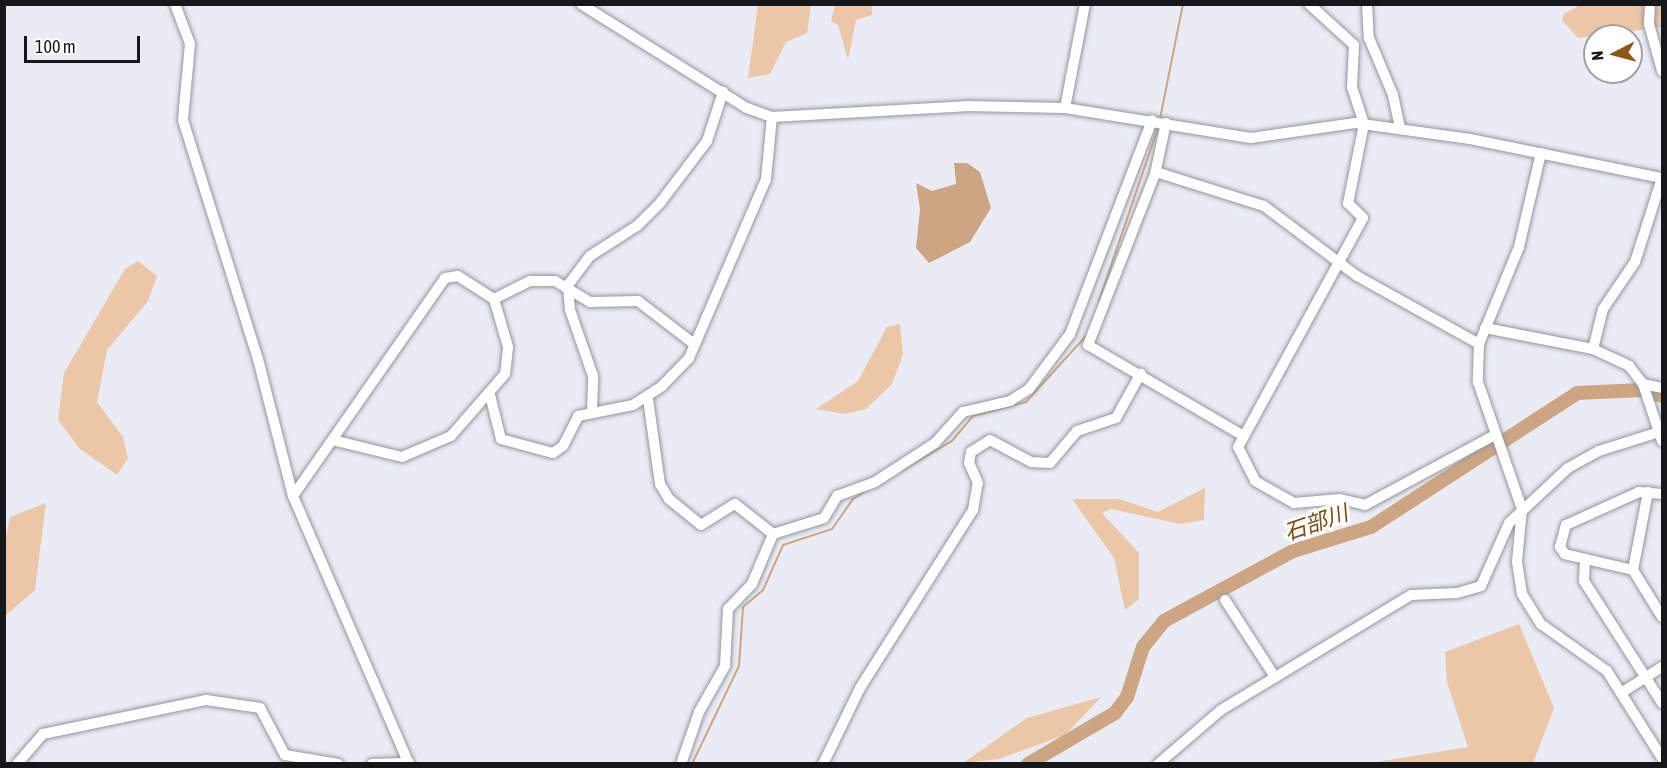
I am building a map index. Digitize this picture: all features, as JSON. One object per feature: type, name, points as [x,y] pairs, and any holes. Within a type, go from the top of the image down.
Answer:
[{"type":"street","points":[[175,4],[190,44],[183,120],[258,359],[293,496],[409,763],[372,764]]},
{"type":"street","points":[[581,4],[723,92],[772,117],[966,106],[1065,108],[1152,120],[1245,138],[1364,124],[1541,153],[1662,178],[1635,262],[1603,309],[1593,349]]},
{"type":"street","points":[[1065,108],[1085,4]]},
{"type":"street","points":[[1309,4],[1325,24],[1353,42],[1352,87],[1364,124],[1347,199],[1363,218],[1341,264],[1242,435],[1238,447],[1256,482],[1303,506],[1340,499],[1372,503],[1495,435]]},
{"type":"street","points":[[1367,4],[1369,38],[1393,95],[1400,129]]},
{"type":"street","points":[[1650,4],[1649,24],[1662,71]]},
{"type":"street","points":[[591,412],[593,376],[570,310],[568,285],[590,256],[637,226],[660,203],[707,141],[723,92]]},
{"type":"street","points":[[490,395],[501,440],[548,453],[561,450],[578,416],[648,399],[689,358],[693,343],[768,173],[772,117]]},
{"type":"street","points":[[681,764],[699,712],[725,666],[728,609],[752,584],[773,534],[824,518],[837,496],[875,482],[935,442],[963,412],[1010,401],[1029,389],[1070,334],[1152,120]]},
{"type":"street","points":[[1166,123],[1156,172],[1088,343],[1242,435]]},
{"type":"street","points":[[1541,153],[1519,248],[1479,344],[1478,382],[1522,509],[1518,579],[1531,611],[1541,624],[1595,659],[1621,693],[1662,758]]},
{"type":"street","points":[[1156,172],[1264,206],[1341,264],[1479,344]]},
{"type":"street","points":[[293,496],[445,278],[458,276],[494,299],[508,353],[505,374],[490,395],[451,436],[411,456],[385,456],[333,440]]},
{"type":"street","points":[[494,299],[535,280],[568,285],[576,297],[590,302],[638,302],[693,343]]},
{"type":"street","points":[[1158,764],[1215,715],[1411,595],[1457,593],[1480,586],[1503,532],[1522,509],[1588,457],[1661,436],[1645,389],[1629,366],[1593,349],[1485,328]]},
{"type":"street","points":[[823,764],[860,688],[973,510],[978,483],[969,462],[971,452],[990,440],[1031,462],[1050,463],[1077,431],[1116,418],[1141,374]]},
{"type":"street","points":[[1645,389],[1662,388]]},
{"type":"street","points":[[648,399],[660,484],[669,499],[701,525],[735,504],[773,534]]},
{"type":"street","points":[[1648,492],[1633,570],[1662,616]]},
{"type":"street","points":[[1633,570],[1585,561],[1564,554],[1560,547],[1566,525],[1648,492],[1662,494]]},
{"type":"street","points":[[1585,561],[1584,581],[1662,703]]},
{"type":"street","points":[[1225,600],[1275,677]]},
{"type":"street","points":[[1621,693],[1662,667]]},
{"type":"street","points":[[17,764],[43,734],[207,700],[260,708],[285,755],[338,764]]},
{"type":"shaded area","points":[[758,5],[811,5],[807,33],[786,42],[770,74],[748,78]]},
{"type":"shaded area","points":[[835,5],[872,5],[872,15],[856,20],[848,60],[838,25],[831,21]]},
{"type":"shaded area","points":[[1580,5],[1662,5],[1662,27],[1643,29],[1643,24],[1583,24],[1583,37],[1578,38],[1562,20],[1564,14]]},
{"type":"shaded area","points":[[954,163],[967,163],[980,172],[991,208],[970,242],[929,263],[916,248],[920,209],[916,183],[932,191],[956,184]]},
{"type":"shaded area","points":[[138,261],[157,276],[148,301],[107,350],[97,402],[123,437],[128,458],[117,475],[79,448],[58,420],[64,373],[125,269]]},
{"type":"shaded area","points":[[900,324],[903,354],[892,384],[866,409],[845,414],[816,409],[858,381],[887,327]]},
{"type":"shaded area","points":[[1205,488],[1204,520],[1180,524],[1111,509],[1102,513],[1139,553],[1139,599],[1125,610],[1114,558],[1072,499],[1119,499],[1158,512]]},
{"type":"shaded area","points":[[46,503],[35,590],[5,616],[5,543],[10,517]]},
{"type":"shaded area","points":[[1519,624],[1554,708],[1533,763],[1371,763],[1468,747],[1447,682],[1445,652]]},
{"type":"shaded area","points":[[1101,697],[1065,735],[999,759],[963,763],[1027,718]]},
{"type":"waterway","points":[[1160,119],[1183,4]]},
{"type":"waterway","points":[[1099,301],[1158,128]]},
{"type":"waterway","points":[[903,470],[952,441],[973,416],[1026,402],[1085,337]]},
{"type":"waterway","name":"石部川","points":[[1028,764],[1115,713],[1127,697],[1143,647],[1164,621],[1293,551],[1371,527],[1577,393],[1642,390],[1662,396]]},
{"type":"waterway","points":[[692,764],[739,666],[743,607],[763,590],[783,545],[832,529],[853,499],[867,490]]}]
